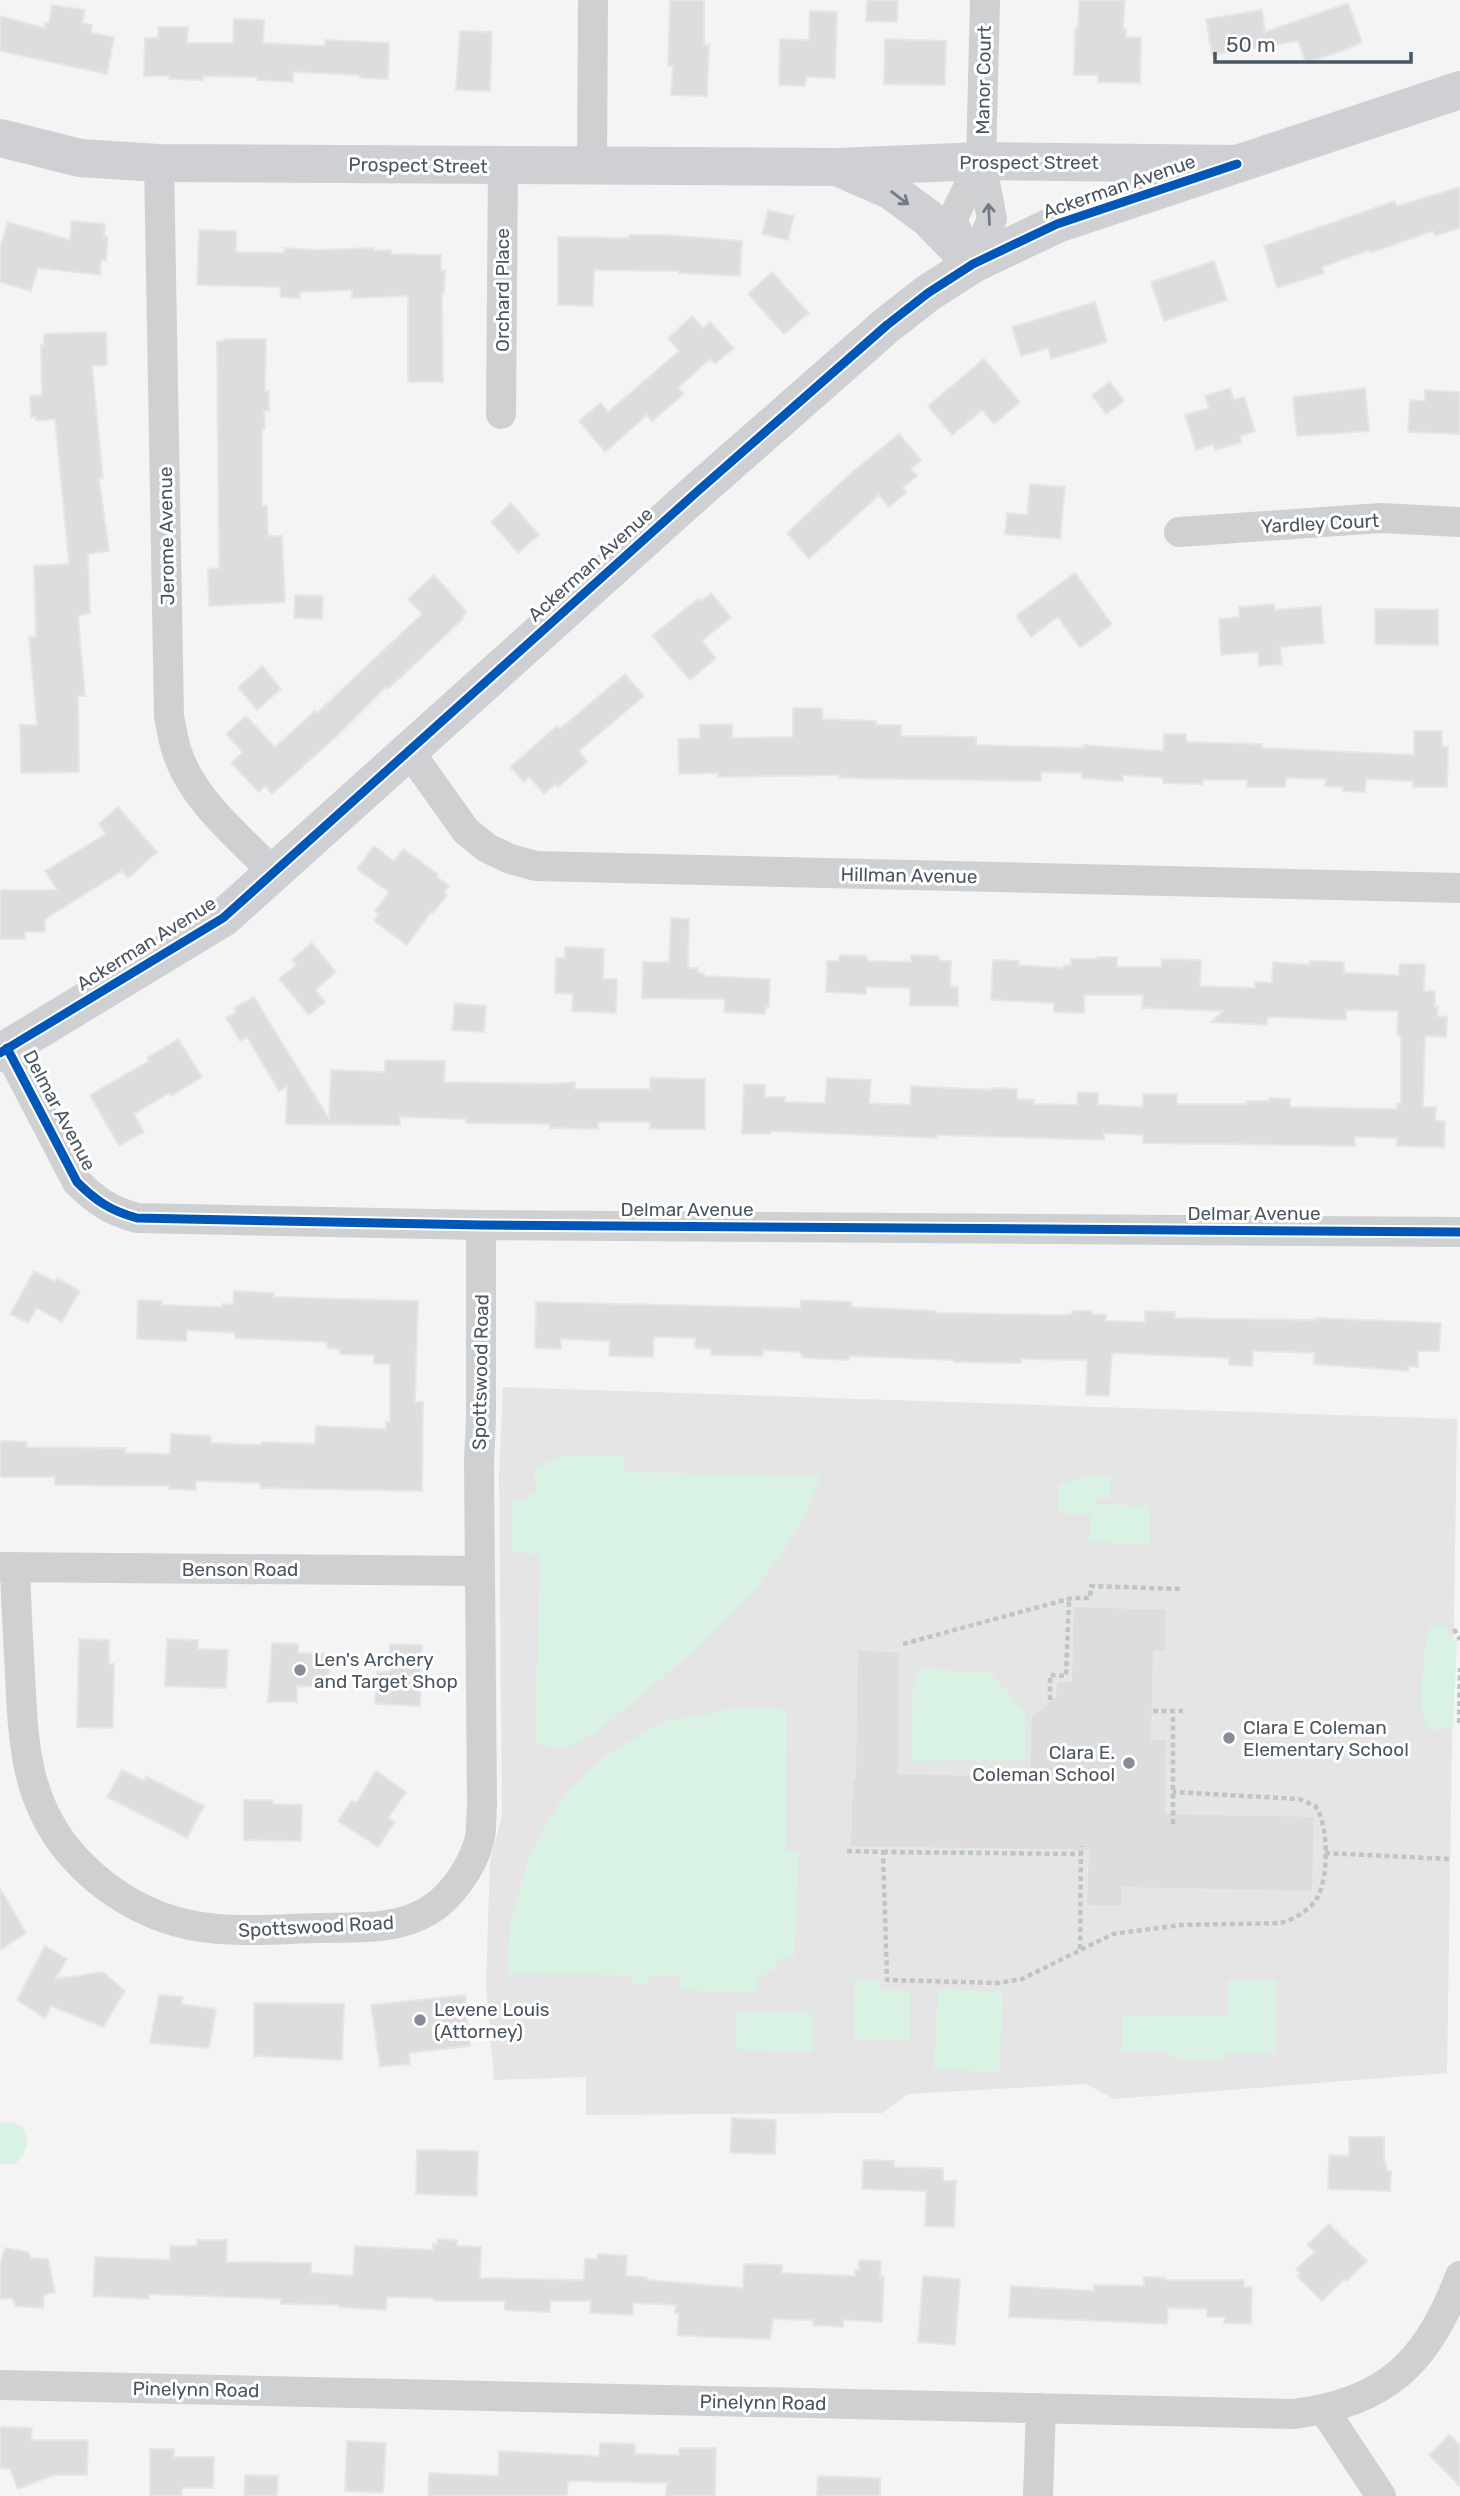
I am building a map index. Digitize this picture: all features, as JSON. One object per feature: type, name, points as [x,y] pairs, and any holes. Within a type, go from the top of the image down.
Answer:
[{"type":"main road","name":"Prospect Street","points":[[0,138],[80,158],[159,163],[839,167],[981,160],[1237,164],[1460,90]]},
{"type":"main road","name":"Ackerman Avenue","points":[[3,1050],[223,918],[699,490],[928,293],[973,264],[1058,224],[1237,164]]},
{"type":"main road","name":"Prospect Street","points":[[839,167],[890,190],[928,218],[973,264]]},
{"type":"street","points":[[592,165],[593,0]]},
{"type":"street","name":"Manor Court","points":[[973,264],[952,220],[981,160],[985,0]]},
{"type":"street","name":"Jerome Avenue","points":[[159,163],[169,716],[176,749],[187,775],[206,803],[274,873]]},
{"type":"street","name":"Orchard Place","points":[[501,414],[503,166]]},
{"type":"street","name":"Yardley Court","points":[[1179,532],[1381,518],[1460,522]]},
{"type":"street","name":"Hillman Avenue","points":[[409,751],[466,831],[487,848],[510,859],[536,866],[1460,888]]},
{"type":"street","name":"Delmar Avenue","points":[[3,1050],[77,1182],[95,1200],[114,1212],[137,1218],[481,1225],[1460,1232]]},
{"type":"street","name":"Spottswood Road","points":[[7,1567],[24,1746],[30,1779],[44,1813],[63,1844],[90,1874],[119,1897],[155,1915],[194,1926],[231,1930],[384,1927],[410,1920],[432,1909],[452,1891],[465,1873],[479,1841],[482,1805],[481,1225]]},
{"type":"street","name":"Benson Road","points":[[7,1567],[480,1571]]},
{"type":"street","name":"Pinelynn Road","points":[[0,2385],[1293,2414],[1324,2410],[1362,2398],[1391,2381],[1413,2361],[1432,2338],[1460,2276]]},
{"type":"street","points":[[1038,2496],[1041,2408]]},
{"type":"street","points":[[1324,2410],[1381,2496]]},
{"type":"path","points":[[903,1644],[1069,1599],[1090,1598],[1091,1586],[1180,1589]]},
{"type":"path","points":[[1050,1700],[1050,1675],[1066,1676],[1069,1599]]},
{"type":"path","points":[[1454,1629],[1460,1640]]},
{"type":"path","points":[[1459,1723],[1460,1668]]},
{"type":"path","points":[[1153,1711],[1183,1711]]},
{"type":"path","points":[[1172,1824],[1173,1711]]},
{"type":"path","points":[[883,1852],[887,1980],[999,1983],[1023,1979],[1113,1934],[1181,1925],[1281,1923],[1291,1919],[1317,1899],[1323,1879],[1325,1853],[1320,1811],[1307,1801],[1173,1792]]},
{"type":"path","points":[[1080,1950],[1081,1846]]},
{"type":"path","points":[[847,1851],[1081,1854]]},
{"type":"path","points":[[1325,1853],[1450,1859]]},
{"type":"shaded area","points":[[503,1387],[1457,1419],[1447,2073],[1114,2099],[1086,2084],[908,2094],[882,2113],[586,2115],[586,2077],[494,2080],[486,1985],[490,1862],[502,1815],[499,1473]]},
{"type":"green space","points":[[622,1455],[626,1472],[820,1476],[807,1509],[771,1568],[749,1596],[698,1646],[620,1713],[581,1741],[564,1747],[535,1745],[540,1555],[512,1551],[512,1502],[536,1493],[534,1471],[559,1456]]},
{"type":"green space","points":[[1087,1475],[1111,1476],[1110,1498],[1095,1498],[1094,1504],[1150,1506],[1149,1544],[1089,1542],[1090,1514],[1058,1513],[1059,1485]]},
{"type":"green space","points":[[1435,1625],[1448,1626],[1447,1632],[1457,1641],[1453,1726],[1434,1731],[1428,1727],[1423,1717],[1422,1693],[1428,1630]]},
{"type":"green space","points":[[922,1669],[991,1673],[1025,1712],[1025,1760],[911,1761],[913,1683]]},
{"type":"green space","points":[[738,1708],[787,1710],[785,1850],[799,1852],[794,1957],[783,1956],[773,1969],[758,1979],[755,1993],[680,1990],[680,1975],[648,1975],[649,1984],[633,1985],[633,1975],[508,1974],[510,1925],[529,1855],[564,1795],[607,1754],[666,1721]]},
{"type":"green space","points":[[855,1980],[879,1981],[880,1990],[911,1991],[910,2040],[854,2039]]},
{"type":"green space","points":[[1228,1980],[1276,1980],[1276,2053],[1228,2053],[1227,2059],[1174,2059],[1166,2052],[1121,2052],[1122,2015],[1228,2016]]},
{"type":"green space","points":[[938,1989],[1003,1992],[999,2072],[934,2069]]},
{"type":"green space","points":[[737,2011],[813,2014],[812,2052],[735,2049]]},
{"type":"green space","points":[[12,2122],[22,2127],[28,2141],[24,2154],[15,2164],[0,2164],[0,2123]]},
{"type":"building","points":[[670,0],[704,0],[704,45],[709,45],[707,96],[671,95],[673,66],[668,66]]},
{"type":"building","points":[[867,0],[898,0],[897,22],[866,21]]},
{"type":"building","points":[[1079,0],[1125,0],[1123,29],[1126,29],[1126,37],[1141,38],[1140,83],[1098,82],[1098,75],[1074,75],[1075,28],[1078,28]]},
{"type":"building","points":[[1348,3],[1362,42],[1345,50],[1306,63],[1298,41],[1212,55],[1206,19],[1262,10],[1265,32]]},
{"type":"building","points":[[52,5],[85,10],[82,23],[92,25],[91,33],[114,37],[107,74],[0,51],[0,16],[44,28],[45,22],[49,23]]},
{"type":"building","points":[[810,11],[837,12],[835,78],[806,77],[805,86],[779,85],[780,39],[809,40]]},
{"type":"building","points":[[234,19],[264,20],[263,43],[325,46],[325,40],[389,43],[388,79],[293,72],[293,82],[257,80],[257,77],[203,76],[203,80],[144,76],[145,38],[158,38],[158,27],[188,27],[187,43],[233,43]]},
{"type":"building","points":[[460,31],[492,32],[490,91],[456,90]]},
{"type":"building","points":[[885,39],[946,41],[945,85],[884,84]]},
{"type":"building","points":[[1460,187],[1460,228],[1435,236],[1433,231],[1370,253],[1369,250],[1322,267],[1324,273],[1277,288],[1264,246],[1395,201],[1397,206]]},
{"type":"building","points":[[768,210],[794,216],[788,240],[762,234]]},
{"type":"building","points":[[72,221],[105,224],[104,236],[108,237],[106,261],[101,260],[100,275],[38,268],[31,291],[0,282],[0,247],[8,222],[70,240]]},
{"type":"building","points":[[199,230],[236,231],[236,252],[284,253],[284,248],[373,248],[374,251],[391,250],[391,254],[441,255],[441,271],[445,270],[442,293],[443,382],[408,382],[408,296],[352,298],[352,290],[300,292],[300,298],[281,297],[280,287],[197,285]]},
{"type":"building","points":[[629,235],[742,241],[740,276],[679,271],[594,270],[593,306],[558,305],[558,237],[629,238]]},
{"type":"building","points":[[1214,261],[1227,300],[1164,321],[1151,282]]},
{"type":"building","points":[[772,272],[809,313],[784,334],[748,294]]},
{"type":"building","points":[[1095,302],[1107,342],[1051,359],[1048,348],[1021,356],[1012,327]]},
{"type":"building","points":[[692,316],[703,328],[710,322],[734,348],[715,364],[710,359],[678,388],[684,394],[652,421],[647,415],[605,452],[579,421],[601,403],[608,412],[679,351],[668,338]]},
{"type":"building","points":[[106,332],[107,365],[92,366],[103,478],[99,479],[109,551],[88,554],[90,613],[78,616],[85,696],[78,696],[79,772],[21,773],[20,725],[37,725],[29,637],[36,637],[34,566],[69,564],[55,419],[36,421],[36,417],[31,417],[30,396],[42,395],[41,345],[44,345],[44,334]]},
{"type":"building","points":[[266,339],[265,391],[269,391],[269,411],[264,411],[265,429],[262,429],[262,506],[267,506],[268,536],[282,536],[285,602],[209,606],[208,569],[219,568],[217,341]]},
{"type":"building","points":[[984,359],[1020,402],[994,424],[982,410],[952,435],[928,406]]},
{"type":"building","points":[[1110,382],[1124,401],[1106,414],[1092,395]]},
{"type":"building","points":[[1230,388],[1234,400],[1244,397],[1255,431],[1240,436],[1242,442],[1215,450],[1213,444],[1196,450],[1185,415],[1209,408],[1205,396]]},
{"type":"building","points":[[1365,388],[1369,431],[1297,436],[1293,397]]},
{"type":"building","points":[[1425,390],[1460,392],[1460,434],[1408,432],[1410,400],[1425,401]]},
{"type":"building","points":[[899,434],[921,460],[911,469],[917,476],[903,487],[907,492],[889,507],[879,495],[809,559],[787,533],[850,474]]},
{"type":"building","points":[[1030,484],[1065,487],[1060,539],[1005,534],[1007,513],[1027,515]]},
{"type":"building","points":[[511,503],[539,535],[518,553],[491,522]]},
{"type":"building","points":[[1075,573],[1112,624],[1080,648],[1058,617],[1031,637],[1016,616]]},
{"type":"building","points":[[434,575],[467,612],[462,616],[464,618],[272,794],[265,786],[259,792],[231,763],[243,752],[226,734],[246,716],[275,747],[315,711],[317,713],[422,614],[408,599]]},
{"type":"building","points":[[711,593],[731,617],[702,641],[716,658],[690,680],[652,636],[699,598],[702,601]]},
{"type":"building","points":[[295,595],[323,596],[322,619],[294,618]]},
{"type":"building","points":[[1274,604],[1275,610],[1321,606],[1324,643],[1280,647],[1282,664],[1259,666],[1258,652],[1221,655],[1219,619],[1239,617],[1239,607]]},
{"type":"building","points":[[1375,609],[1438,610],[1438,645],[1375,644]]},
{"type":"building","points":[[262,666],[281,689],[257,710],[238,687]]},
{"type":"building","points":[[625,674],[644,696],[579,751],[587,762],[558,787],[555,784],[544,794],[529,777],[524,782],[510,767],[557,726],[560,729]]},
{"type":"building","points":[[793,708],[822,708],[823,719],[901,725],[901,736],[976,737],[976,745],[1084,748],[1084,745],[1163,751],[1164,734],[1186,734],[1186,742],[1262,744],[1262,748],[1414,755],[1414,731],[1442,731],[1442,747],[1448,747],[1447,787],[1413,787],[1413,781],[1366,779],[1365,792],[1343,791],[1343,787],[1325,786],[1326,779],[1286,778],[1285,787],[1247,787],[1247,780],[1203,780],[1203,784],[1163,783],[1163,778],[1123,775],[1123,781],[1118,781],[1082,778],[1082,773],[1041,772],[1041,781],[840,778],[840,775],[718,777],[718,773],[679,774],[678,739],[700,738],[700,725],[732,724],[732,738],[793,737]]},
{"type":"building","points":[[118,807],[157,852],[128,878],[122,871],[45,919],[45,932],[25,932],[25,939],[0,939],[0,890],[57,890],[45,871],[106,834],[99,824]]},
{"type":"building","points":[[374,846],[394,861],[403,849],[438,874],[437,877],[449,886],[444,892],[447,895],[407,945],[374,921],[379,914],[375,911],[389,892],[357,869]]},
{"type":"building","points":[[671,918],[689,919],[688,968],[698,968],[698,973],[704,973],[704,976],[770,979],[769,1007],[766,1007],[765,1014],[724,1012],[725,999],[642,998],[643,962],[669,962]]},
{"type":"building","points":[[312,943],[336,972],[315,990],[325,1002],[309,1015],[279,979],[296,965],[292,960]]},
{"type":"building","points":[[565,947],[604,949],[603,979],[617,979],[616,1013],[572,1011],[573,994],[555,993],[556,958],[565,958]]},
{"type":"building","points":[[840,955],[867,956],[867,961],[911,962],[911,955],[939,956],[939,961],[951,961],[950,986],[958,987],[958,1006],[910,1006],[910,988],[866,987],[866,994],[826,992],[827,961],[839,961]]},
{"type":"building","points":[[1117,957],[1117,967],[1161,967],[1162,959],[1201,960],[1200,986],[1255,988],[1255,982],[1272,983],[1273,962],[1310,965],[1310,961],[1344,962],[1344,973],[1399,975],[1400,964],[1425,964],[1424,991],[1435,991],[1437,1016],[1447,1017],[1446,1037],[1425,1036],[1423,1107],[1436,1107],[1435,1121],[1445,1121],[1444,1147],[1396,1146],[1397,1138],[1355,1137],[1355,1146],[1143,1143],[1143,1135],[1104,1133],[1104,1140],[937,1135],[936,1138],[770,1131],[770,1134],[742,1134],[744,1084],[765,1085],[765,1097],[785,1097],[785,1102],[825,1103],[827,1078],[871,1080],[869,1103],[910,1105],[911,1086],[1017,1089],[1017,1099],[1034,1100],[1034,1104],[1077,1105],[1078,1092],[1098,1093],[1098,1105],[1143,1107],[1143,1094],[1177,1094],[1177,1104],[1247,1104],[1247,1101],[1269,1101],[1269,1098],[1290,1099],[1290,1107],[1397,1109],[1397,1104],[1401,1104],[1401,1036],[1397,1035],[1398,1011],[1346,1010],[1346,1020],[1272,1017],[1267,1018],[1267,1025],[1211,1022],[1223,1011],[1142,1008],[1143,995],[1084,995],[1084,1013],[1054,1012],[1054,1003],[991,1000],[993,960],[1064,968],[1064,965],[1071,965],[1071,959]]},
{"type":"building","points":[[254,997],[329,1119],[331,1070],[385,1072],[385,1060],[445,1061],[444,1082],[575,1082],[575,1089],[650,1089],[650,1078],[705,1079],[705,1129],[650,1129],[650,1122],[598,1122],[598,1129],[550,1128],[550,1124],[466,1123],[466,1119],[400,1117],[400,1125],[286,1124],[287,1086],[279,1091],[247,1037],[240,1041],[226,1018],[237,1012],[234,1008]]},
{"type":"building","points":[[455,1003],[486,1006],[484,1032],[452,1030]]},
{"type":"building","points":[[178,1039],[202,1077],[134,1114],[144,1132],[119,1146],[90,1095],[149,1061],[147,1058]]},
{"type":"building","points":[[34,1271],[55,1282],[57,1278],[80,1291],[62,1322],[37,1308],[28,1323],[10,1314]]},
{"type":"building","points":[[234,1291],[274,1293],[273,1297],[418,1301],[415,1402],[423,1402],[422,1491],[260,1488],[260,1483],[196,1481],[196,1490],[169,1489],[169,1486],[55,1485],[55,1477],[0,1477],[0,1441],[27,1442],[27,1447],[125,1448],[125,1453],[170,1454],[171,1434],[211,1436],[211,1443],[315,1444],[316,1426],[386,1429],[386,1422],[390,1422],[390,1364],[374,1364],[374,1355],[340,1354],[340,1349],[327,1348],[327,1342],[235,1338],[235,1333],[187,1330],[186,1341],[137,1339],[138,1300],[162,1301],[161,1305],[222,1307],[222,1304],[233,1305]]},
{"type":"building","points":[[801,1300],[852,1302],[851,1307],[936,1313],[1060,1315],[1072,1314],[1072,1311],[1092,1311],[1092,1314],[1106,1315],[1106,1321],[1145,1322],[1145,1311],[1175,1312],[1175,1318],[1316,1318],[1441,1323],[1439,1351],[1418,1351],[1418,1367],[1408,1366],[1408,1371],[1314,1364],[1314,1353],[1253,1351],[1252,1366],[1229,1365],[1229,1358],[1112,1353],[1109,1396],[1086,1395],[1087,1360],[954,1362],[849,1356],[849,1360],[803,1358],[799,1352],[763,1350],[763,1356],[711,1355],[711,1349],[695,1348],[695,1338],[654,1337],[653,1357],[609,1356],[610,1341],[561,1339],[561,1349],[535,1348],[536,1302],[800,1308]]},
{"type":"building","name":"Clara E. Coleman School","points":[[1073,1606],[1167,1609],[1166,1652],[1154,1652],[1152,1739],[1167,1739],[1166,1813],[1315,1816],[1313,1892],[1123,1888],[1122,1907],[1086,1906],[1088,1851],[850,1847],[852,1778],[855,1778],[857,1649],[900,1652],[899,1773],[1029,1776],[1031,1717],[1055,1696],[1056,1681],[1071,1681]]},
{"type":"building","points":[[79,1639],[109,1640],[109,1664],[114,1664],[113,1728],[77,1727]]},
{"type":"building","points":[[167,1639],[198,1640],[198,1649],[228,1650],[226,1688],[165,1686]]},
{"type":"building","name":"Len's Archery and Target Shop","points":[[272,1643],[298,1644],[298,1653],[330,1654],[328,1687],[297,1686],[297,1702],[268,1702]]},
{"type":"building","points":[[390,1644],[422,1645],[420,1706],[375,1704],[377,1672],[389,1672]]},
{"type":"building","points":[[122,1770],[144,1781],[146,1776],[204,1806],[187,1838],[107,1797]]},
{"type":"building","points":[[376,1771],[406,1792],[388,1818],[395,1822],[378,1847],[338,1821],[351,1801],[357,1802]]},
{"type":"building","points":[[244,1800],[273,1800],[273,1804],[302,1805],[301,1841],[244,1840]]},
{"type":"building","points":[[0,1888],[26,1933],[0,1950]]},
{"type":"building","points":[[45,1946],[67,1959],[55,1979],[103,1972],[125,1991],[103,2027],[51,2006],[45,2018],[17,2000]]},
{"type":"building","points":[[159,1995],[183,1997],[181,2004],[216,2009],[209,2048],[150,2043]]},
{"type":"building","name":"Levene Louis (Attorney)","points":[[465,1995],[470,2046],[409,2053],[410,2064],[380,2067],[371,2005]]},
{"type":"building","points":[[254,2003],[344,2004],[342,2060],[254,2056]]},
{"type":"building","points":[[732,2118],[776,2120],[775,2154],[730,2153]]},
{"type":"building","points":[[1349,2137],[1384,2137],[1384,2162],[1386,2170],[1391,2171],[1390,2191],[1328,2189],[1329,2155],[1349,2156]]},
{"type":"building","points":[[417,2150],[478,2151],[477,2196],[416,2194]]},
{"type":"building","points":[[863,2160],[894,2161],[894,2167],[943,2168],[943,2181],[956,2181],[954,2227],[925,2226],[926,2191],[862,2189]]},
{"type":"building","points":[[1329,2224],[1367,2261],[1322,2301],[1297,2276],[1300,2273],[1296,2269],[1315,2252],[1307,2245]]},
{"type":"building","points":[[438,2239],[457,2240],[457,2246],[481,2247],[480,2278],[584,2280],[585,2259],[597,2259],[598,2254],[627,2256],[626,2276],[743,2288],[744,2264],[782,2265],[782,2273],[855,2276],[855,2270],[859,2270],[859,2260],[881,2261],[880,2277],[884,2277],[882,2322],[843,2320],[843,2327],[813,2325],[813,2320],[773,2319],[770,2339],[706,2337],[677,2335],[679,2313],[675,2313],[676,2305],[633,2303],[633,2315],[590,2313],[591,2301],[550,2301],[550,2312],[505,2310],[505,2301],[434,2301],[433,2298],[387,2297],[386,2310],[339,2305],[281,2304],[281,2299],[149,2294],[149,2299],[93,2296],[95,2257],[170,2260],[170,2246],[197,2246],[197,2240],[227,2240],[226,2262],[311,2263],[311,2273],[353,2276],[355,2246],[433,2250],[433,2244],[438,2244]]},
{"type":"building","points":[[5,2248],[28,2252],[31,2258],[48,2259],[55,2292],[44,2295],[43,2308],[16,2306],[12,2298],[0,2299],[0,2264]]},
{"type":"building","points":[[923,2276],[960,2279],[955,2345],[918,2342]]},
{"type":"building","points":[[1144,2277],[1165,2280],[1244,2280],[1244,2287],[1252,2287],[1251,2324],[1224,2323],[1225,2317],[1207,2317],[1207,2309],[1168,2308],[1167,2324],[1009,2317],[1011,2286],[1094,2291],[1094,2285],[1144,2286]]},
{"type":"building","points":[[0,2427],[32,2428],[31,2440],[88,2440],[87,2475],[54,2475],[18,2489],[10,2469],[0,2468]]},
{"type":"building","points":[[1449,2435],[1460,2445],[1460,2486],[1429,2455]]},
{"type":"building","points":[[347,2441],[386,2443],[383,2493],[345,2491]]},
{"type":"building","points":[[600,2443],[635,2444],[635,2454],[679,2455],[679,2448],[716,2448],[715,2496],[666,2496],[667,2483],[568,2481],[567,2496],[428,2496],[429,2473],[498,2476],[499,2451],[599,2456]]},
{"type":"building","points":[[150,2449],[174,2449],[174,2457],[214,2457],[213,2488],[182,2488],[182,2496],[150,2496]]},
{"type":"building","points":[[245,2475],[278,2476],[277,2496],[244,2496]]},
{"type":"building","points":[[818,2476],[880,2478],[880,2496],[817,2496]]},
{"type":"cycle path","points":[[0,1053],[223,918],[699,490],[887,325],[928,293],[973,264],[1057,224],[1237,164]]},
{"type":"cycle path","points":[[7,1048],[77,1182],[104,1204],[137,1218],[481,1225],[1460,1232]]},
{"type":"place","name":"Len's Archery and Target Shop","points":[[300,1670]]},
{"type":"place","name":"Clara E Coleman Elementary School","points":[[1229,1738]]},
{"type":"place","name":"Clara E. Coleman School","points":[[1129,1763]]},
{"type":"place","name":"Levene Louis (Attorney)","points":[[420,2020]]}]
